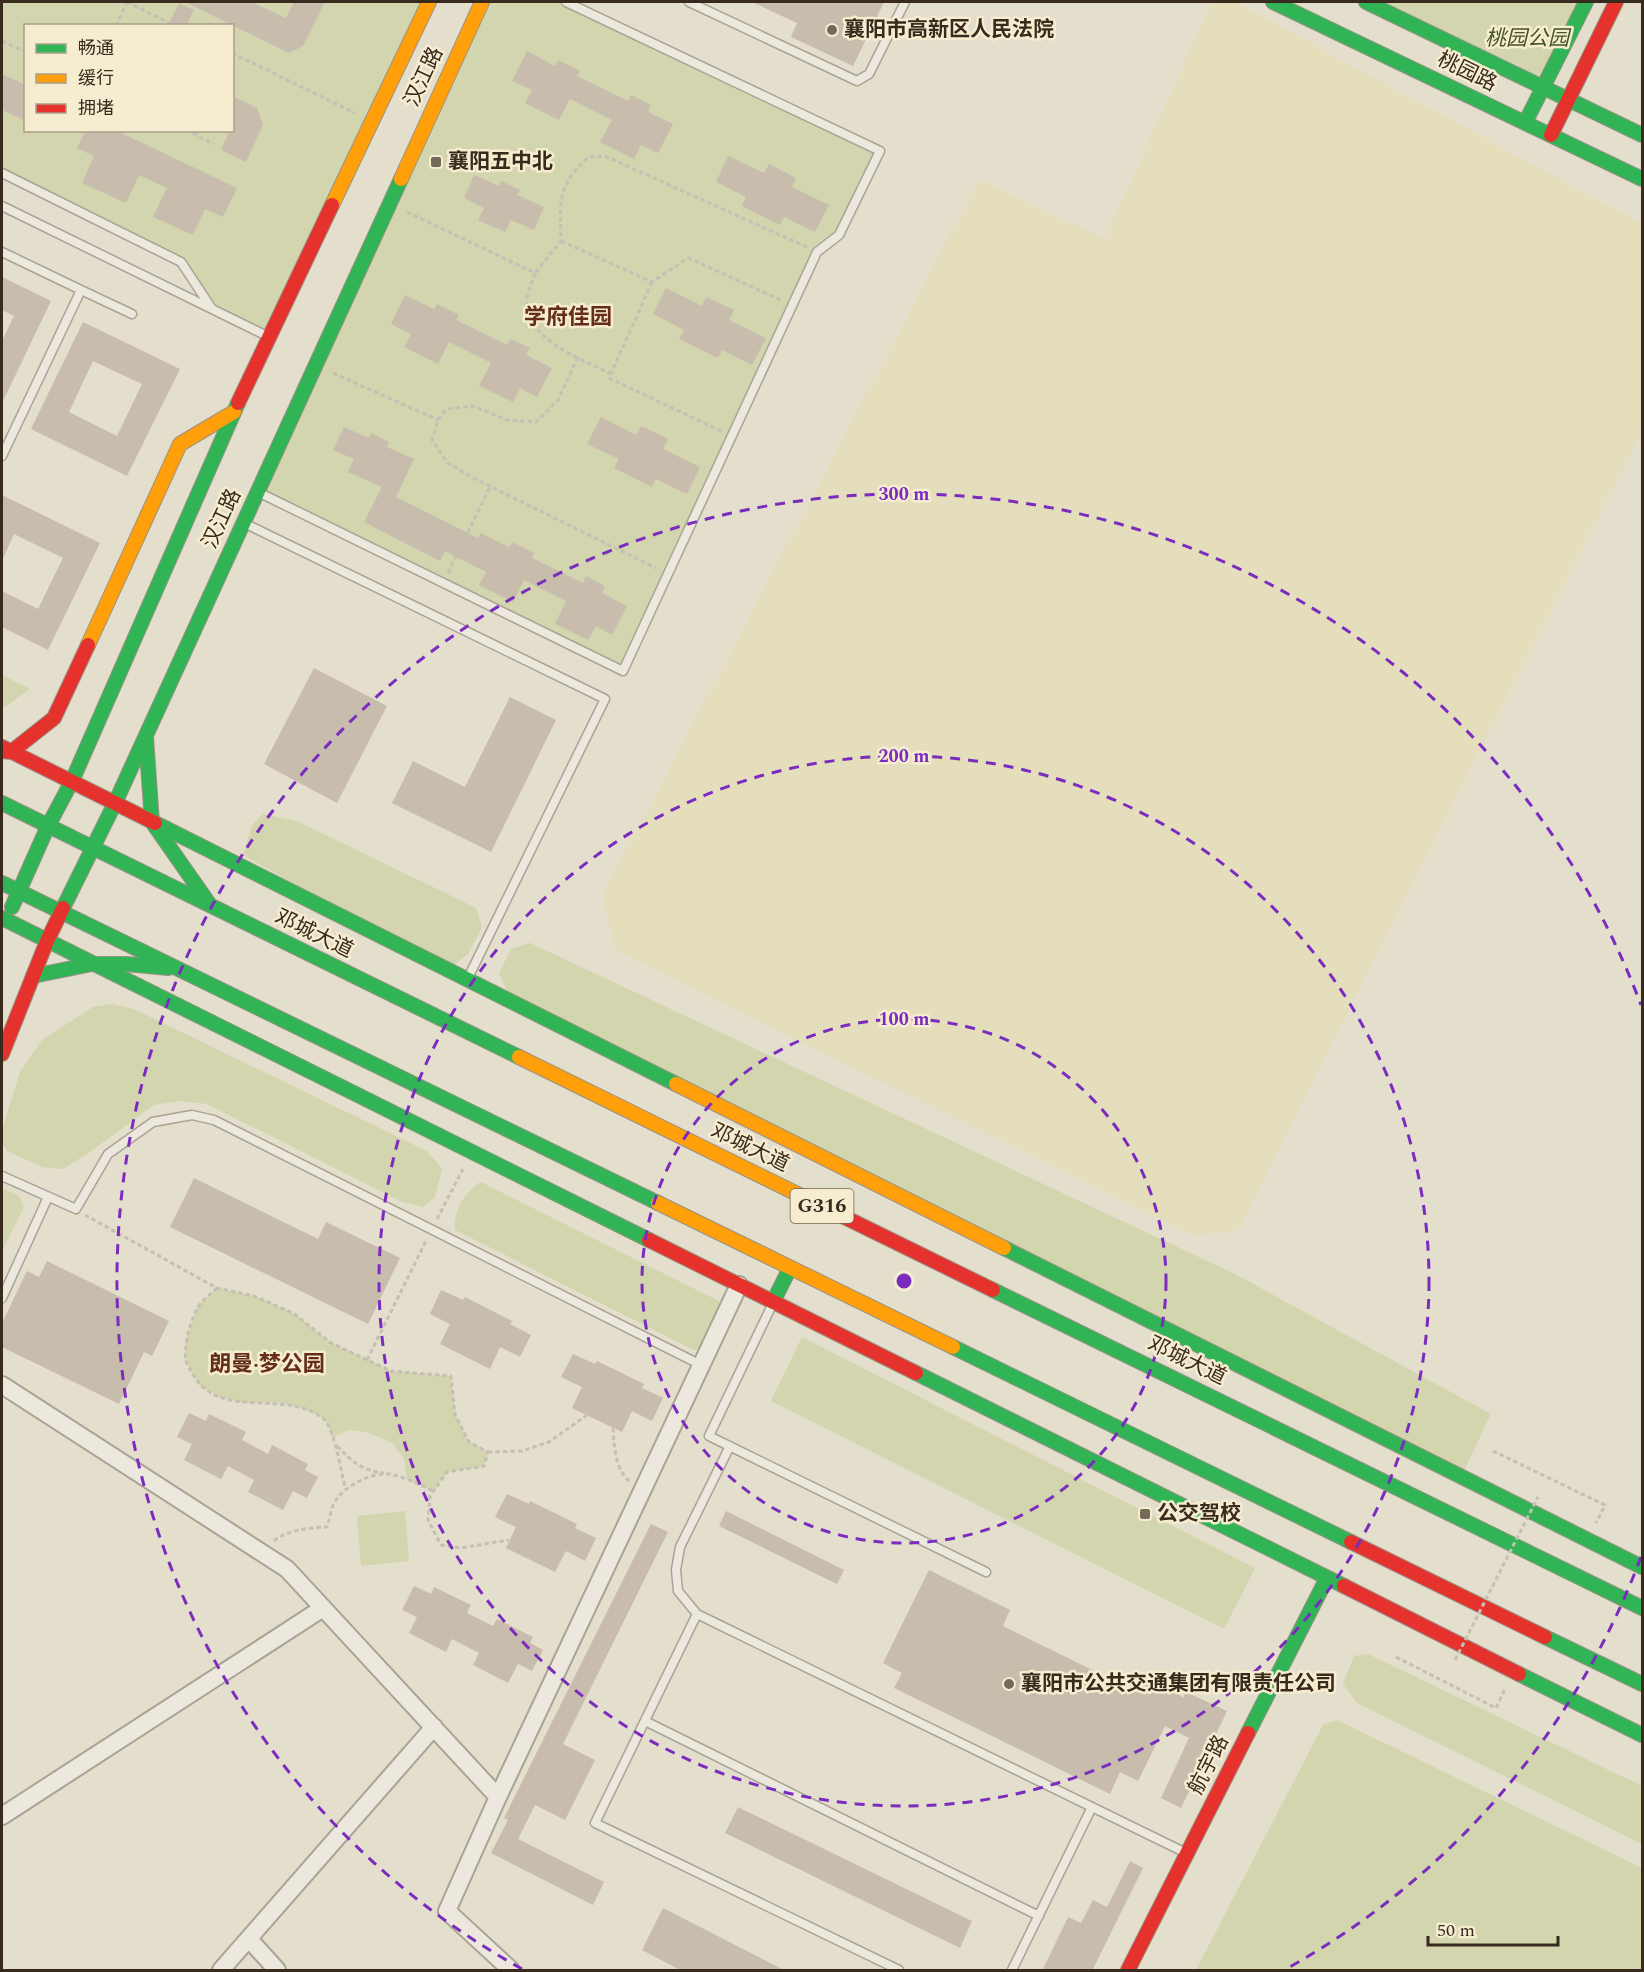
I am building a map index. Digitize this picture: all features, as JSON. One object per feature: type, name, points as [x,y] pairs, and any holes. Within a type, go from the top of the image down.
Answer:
[{"type":"main road","name":"汉江路","points":[[3,924],[48,826],[72,781],[234,412],[429,2]]},
{"type":"main road","name":"汉江路","points":[[2,1054],[47,941],[115,803],[482,2]]},
{"type":"main road","name":"桃园路","points":[[1273,2],[1642,179]]},
{"type":"main road","name":"桃园路","points":[[1366,2],[1642,135]]},
{"type":"main road","points":[[1525,123],[1586,2]]},
{"type":"main road","points":[[1551,135],[1616,2]]},
{"type":"main road","points":[[5,750],[54,718],[180,444],[234,412]]},
{"type":"main road","points":[[146,734],[152,822],[212,907]]},
{"type":"main road","points":[[5,750],[72,781],[1642,1567]]},
{"type":"main road","name":"邓城大道","points":[[2,803],[1642,1608]]},
{"type":"main road","points":[[2,883],[1642,1684]]},
{"type":"main road","points":[[3,924],[47,941],[1642,1735]]},
{"type":"main road","points":[[33,976],[92,964],[175,968]]},
{"type":"main road","points":[[773,1302],[789,1268]]},
{"type":"main road","name":"航宇路","points":[[1128,1971],[1327,1578]]},
{"type":"street","points":[[511,1971],[447,1911],[498,1797],[739,1286]]},
{"type":"street","points":[[2,1385],[287,1569],[498,1797]]},
{"type":"street","points":[[2,1816],[323,1608]]},
{"type":"street","points":[[221,1971],[434,1727]]},
{"type":"street","points":[[249,1939],[277,1971]]},
{"type":"lane","points":[[257,492],[623,671],[817,252],[839,235],[880,151],[566,2]]},
{"type":"lane","points":[[689,2],[857,81],[869,74],[905,2]]},
{"type":"lane","points":[[2,173],[181,262],[212,309]]},
{"type":"lane","points":[[2,206],[269,337]]},
{"type":"lane","points":[[2,252],[132,314]]},
{"type":"lane","points":[[2,453],[81,290]]},
{"type":"lane","points":[[243,522],[605,699],[467,979]]},
{"type":"lane","points":[[2,1176],[76,1209],[108,1154],[153,1122],[192,1115],[214,1120],[701,1365]]},
{"type":"lane","points":[[2,1298],[48,1197]]},
{"type":"lane","points":[[773,1302],[709,1436],[986,1572]]},
{"type":"lane","points":[[730,1446],[680,1547],[676,1570],[678,1591],[697,1614],[1187,1853]]},
{"type":"lane","points":[[697,1614],[595,1823],[899,1971]]},
{"type":"lane","points":[[645,1721],[1039,1916]]},
{"type":"lane","points":[[1012,1971],[1092,1807]]},
{"type":"path","points":[[117,24],[127,2],[171,24]]},
{"type":"path","points":[[2,40],[24,51]]},
{"type":"path","points":[[234,54],[372,122]]},
{"type":"path","points":[[190,132],[214,144]]},
{"type":"path","points":[[611,374],[550,344],[532,323],[527,301],[535,273],[561,241],[560,199],[571,173],[588,157],[605,156],[817,252]]},
{"type":"path","points":[[389,204],[535,273]]},
{"type":"path","points":[[561,241],[652,282]]},
{"type":"path","points":[[732,436],[609,378],[652,282],[688,258],[792,305]]},
{"type":"path","points":[[578,357],[558,400],[536,422],[507,420],[473,406],[447,409],[438,420],[432,440],[448,463],[490,487],[668,574]]},
{"type":"path","points":[[316,364],[438,420]]},
{"type":"path","points":[[443,583],[490,487]]},
{"type":"path","points":[[367,1360],[431,1229],[472,1153]]},
{"type":"path","points":[[76,1209],[217,1288],[255,1296],[293,1313],[331,1343],[391,1371],[451,1376],[455,1415],[469,1442],[488,1452],[522,1451],[549,1442],[586,1415]]},
{"type":"path","points":[[217,1288],[198,1306],[186,1339],[184,1360],[200,1385],[220,1397],[244,1403],[278,1402],[304,1408],[326,1420],[335,1445],[345,1488]]},
{"type":"path","points":[[613,1428],[614,1450],[624,1477],[641,1492]]},
{"type":"path","points":[[335,1445],[353,1462],[369,1471],[407,1479],[433,1491]]},
{"type":"path","points":[[1493,1450],[1605,1505],[1595,1524]]},
{"type":"path","points":[[488,1452],[484,1466],[447,1472],[430,1496],[428,1520],[441,1545],[461,1548],[510,1540]]},
{"type":"path","points":[[261,1552],[279,1537],[298,1530],[327,1527],[334,1501],[345,1488],[363,1479],[386,1474]]},
{"type":"path","points":[[1455,1660],[1538,1497]]},
{"type":"path","points":[[1396,1657],[1496,1708],[1507,1686]]},
{"type":"shaded area","points":[[1212,2],[1235,2],[1642,224],[1642,429],[1238,1230],[1194,1236],[615,950],[603,895],[979,180],[1105,239]]},
{"type":"green space","points":[[2,2],[429,2],[269,337],[212,309],[181,262],[2,176]]},
{"type":"green space","points":[[482,2],[566,2],[880,151],[839,235],[817,252],[623,671],[257,492]]},
{"type":"green space","name":"桃园公园","points":[[1366,2],[1586,2],[1544,88]]},
{"type":"green space","points":[[2,675],[30,689],[2,709]]},
{"type":"green space","points":[[263,814],[297,821],[476,908],[482,927],[468,954],[448,970],[243,855],[252,825]]},
{"type":"green space","points":[[530,943],[1235,1274],[1491,1414],[1461,1477],[512,1002],[499,973],[511,949]]},
{"type":"green space","points":[[112,1004],[134,1009],[427,1151],[442,1169],[435,1197],[423,1207],[402,1202],[207,1104],[181,1101],[154,1105],[63,1169],[42,1167],[7,1151],[2,1142],[2,1130],[20,1072],[42,1040],[93,1007]]},
{"type":"green space","points":[[481,1182],[719,1301],[721,1310],[703,1348],[694,1350],[455,1230],[456,1216],[461,1202],[470,1190]]},
{"type":"green space","points":[[2,1188],[19,1196],[24,1207],[2,1251]]},
{"type":"green space","points":[[217,1288],[254,1296],[293,1313],[331,1343],[391,1371],[451,1376],[455,1415],[469,1442],[488,1452],[484,1466],[447,1472],[433,1491],[407,1479],[404,1458],[392,1443],[367,1432],[348,1430],[332,1438],[326,1420],[304,1408],[278,1402],[244,1403],[220,1397],[199,1385],[185,1360],[186,1339],[198,1306]]},
{"type":"green space","points":[[802,1337],[1255,1568],[1224,1629],[771,1401]]},
{"type":"green space","points":[[405,1511],[409,1561],[361,1566],[357,1516]]},
{"type":"green space","points":[[1368,1654],[1642,1786],[1642,1844],[1357,1703],[1343,1684],[1354,1656]]},
{"type":"green space","points":[[1337,1720],[1642,1868],[1642,1970],[1196,1970],[1323,1725]]},
{"type":"building","points":[[185,2],[251,2],[286,18],[294,2],[325,2],[303,46],[289,53],[234,24]]},
{"type":"building","name":"襄阳市高新区人民法院","points":[[752,2],[884,2],[853,66],[791,37],[797,23]]},
{"type":"building","points":[[179,3],[194,10],[187,24],[169,24]]},
{"type":"building","points":[[527,51],[555,66],[558,60],[580,71],[577,76],[628,101],[631,95],[651,105],[648,112],[673,124],[658,153],[641,145],[634,159],[600,142],[612,120],[570,99],[559,120],[525,103],[532,90],[512,81]]},
{"type":"building","points":[[2,74],[24,84],[24,120],[2,110]]},
{"type":"building","points":[[234,97],[257,108],[263,125],[246,162],[221,150],[229,132],[234,132]]},
{"type":"building","points":[[85,132],[119,132],[237,188],[223,217],[205,209],[193,235],[153,217],[167,188],[139,175],[126,203],[82,183],[94,156],[77,148]]},
{"type":"building","points":[[728,156],[764,173],[769,164],[796,178],[792,187],[829,205],[815,232],[784,217],[780,225],[742,206],[746,197],[716,182]]},
{"type":"building","points":[[474,175],[499,186],[501,181],[520,190],[517,195],[544,207],[534,230],[511,220],[505,232],[478,220],[484,208],[464,198]]},
{"type":"building","points":[[2,277],[51,301],[2,403],[2,341],[14,316],[2,310]]},
{"type":"building","points":[[666,288],[702,306],[706,297],[734,310],[729,320],[766,338],[752,365],[722,350],[718,358],[679,339],[684,330],[653,314]]},
{"type":"building","points":[[405,295],[434,309],[437,304],[459,315],[456,320],[507,345],[510,339],[530,348],[526,355],[552,368],[537,397],[520,388],[513,402],[479,386],[491,363],[449,342],[438,364],[404,347],[411,334],[391,324]]},
{"type":"building","points":[[83,322],[180,369],[127,476],[31,429]],"holes":[[[93,361],[142,384],[117,436],[69,412]]]},
{"type":"building","points":[[601,417],[636,435],[641,426],[668,439],[663,449],[700,467],[687,494],[656,479],[652,487],[614,468],[619,459],[587,444]]},
{"type":"building","points":[[344,427],[369,438],[371,433],[389,442],[387,447],[414,459],[396,497],[478,538],[481,533],[509,547],[512,542],[534,553],[532,558],[583,583],[586,576],[605,586],[602,593],[627,606],[612,635],[596,626],[588,640],[555,624],[566,601],[524,580],[513,602],[479,585],[486,572],[445,551],[440,561],[364,522],[382,487],[348,472],[354,459],[333,450]]},
{"type":"building","points":[[2,495],[100,543],[48,650],[2,627],[2,591],[38,609],[63,558],[14,534],[2,561]]},
{"type":"building","points":[[314,668],[387,706],[337,803],[264,764]]},
{"type":"building","points":[[510,697],[556,720],[491,852],[392,803],[413,761],[465,787]]},
{"type":"building","points":[[194,1178],[318,1239],[326,1222],[400,1258],[368,1324],[170,1227]]},
{"type":"building","points":[[47,1261],[169,1321],[152,1356],[144,1352],[119,1404],[2,1347],[2,1323],[27,1271],[39,1277]]},
{"type":"building","points":[[441,1290],[463,1300],[465,1297],[512,1321],[510,1324],[531,1335],[520,1357],[500,1347],[490,1369],[440,1344],[450,1324],[430,1314]]},
{"type":"building","points":[[573,1354],[595,1364],[597,1361],[644,1384],[642,1388],[663,1398],[652,1421],[632,1411],[622,1432],[572,1408],[582,1387],[561,1377]]},
{"type":"building","points":[[189,1413],[206,1421],[209,1414],[246,1432],[242,1440],[268,1454],[272,1445],[308,1464],[305,1470],[318,1477],[307,1498],[293,1491],[283,1510],[248,1492],[254,1480],[228,1466],[221,1479],[184,1460],[192,1444],[177,1437]]},
{"type":"building","points":[[507,1494],[529,1504],[530,1501],[577,1524],[575,1528],[596,1538],[585,1561],[566,1551],[555,1572],[506,1548],[516,1527],[495,1517]]},
{"type":"building","points":[[726,1511],[844,1570],[837,1584],[719,1526]]},
{"type":"building","points":[[651,1524],[668,1532],[563,1744],[595,1760],[565,1820],[535,1805],[518,1839],[604,1882],[593,1905],[491,1853],[508,1820],[504,1818]]},
{"type":"building","name":"襄阳市公共交通集团有限责任公司","points":[[929,1570],[1010,1610],[1003,1626],[1133,1690],[1145,1678],[1157,1677],[1168,1682],[1183,1698],[1186,1692],[1227,1711],[1181,1808],[1161,1798],[1189,1738],[1165,1726],[1138,1781],[1120,1772],[1110,1794],[894,1688],[902,1673],[883,1663]]},
{"type":"building","points":[[414,1586],[431,1594],[434,1587],[471,1605],[467,1613],[493,1626],[497,1619],[533,1637],[530,1643],[543,1650],[532,1671],[518,1664],[508,1683],[473,1665],[479,1653],[452,1639],[446,1652],[409,1633],[417,1617],[402,1610]]},
{"type":"building","points":[[738,1807],[972,1921],[960,1948],[725,1833]]},
{"type":"building","points":[[1130,1861],[1143,1868],[1092,1971],[1042,1971],[1068,1917],[1081,1923],[1093,1900],[1107,1907]]},
{"type":"building","points":[[663,1908],[786,1971],[682,1971],[642,1950]]},
{"type":"traffic: fast","points":[[1273,2],[1642,179]]},
{"type":"traffic: fast","points":[[1366,2],[1642,135]]},
{"type":"traffic: fast","points":[[1525,123],[1586,2]]},
{"type":"traffic: fast","points":[[63,908],[115,803],[401,179]]},
{"type":"traffic: fast","points":[[12,907],[48,826],[72,781],[238,403]]},
{"type":"traffic: fast","points":[[146,737],[152,822],[210,905]]},
{"type":"traffic: fast","points":[[2,803],[519,1057]]},
{"type":"traffic: fast","points":[[155,823],[676,1084]]},
{"type":"traffic: fast","points":[[2,883],[658,1203]]},
{"type":"traffic: fast","points":[[2,918],[649,1240]]},
{"type":"traffic: fast","points":[[33,976],[92,964],[168,968]]},
{"type":"traffic: fast","points":[[1004,1248],[1642,1567]]},
{"type":"traffic: fast","points":[[773,1302],[790,1268]]},
{"type":"traffic: fast","points":[[993,1290],[1642,1608]]},
{"type":"traffic: fast","points":[[953,1347],[1351,1542]]},
{"type":"traffic: fast","points":[[916,1373],[1344,1586]]},
{"type":"traffic: fast","points":[[1248,1733],[1327,1578]]},
{"type":"traffic: fast","points":[[1545,1637],[1642,1684]]},
{"type":"traffic: fast","points":[[1519,1674],[1642,1735]]},
{"type":"traffic: slow","points":[[332,205],[429,2]]},
{"type":"traffic: slow","points":[[401,179],[482,2]]},
{"type":"traffic: slow","points":[[88,645],[180,444],[234,412]]},
{"type":"traffic: slow","points":[[519,1057],[834,1212]]},
{"type":"traffic: slow","points":[[676,1084],[1004,1248]]},
{"type":"traffic: slow","points":[[658,1203],[953,1347]]},
{"type":"traffic: jam","points":[[1551,135],[1616,2]]},
{"type":"traffic: jam","points":[[238,403],[332,205]]},
{"type":"traffic: jam","points":[[2,751],[11,752],[54,718],[88,645]]},
{"type":"traffic: jam","points":[[2,747],[155,823]]},
{"type":"traffic: jam","points":[[2,1054],[47,941],[63,908]]},
{"type":"traffic: jam","points":[[834,1212],[993,1290]]},
{"type":"traffic: jam","points":[[649,1240],[916,1373]]},
{"type":"traffic: jam","points":[[1351,1542],[1545,1637]]},
{"type":"traffic: jam","points":[[1344,1586],[1519,1674]]},
{"type":"traffic: jam","points":[[1128,1970],[1248,1733]]},
{"type":"place","name":"襄阳市高新区人民法院","points":[[832,30]]},
{"type":"place","name":"襄阳五中北","points":[[436,162]]},
{"type":"place","name":"公交驾校","points":[[1145,1514]]},
{"type":"place","name":"襄阳市公共交通集团有限责任公司","points":[[1009,1684]]},
{"type":"district","name":"学府佳园","points":[[568,317]]},
{"type":"district","name":"朗曼·梦公园","points":[[267,1364]]}]
